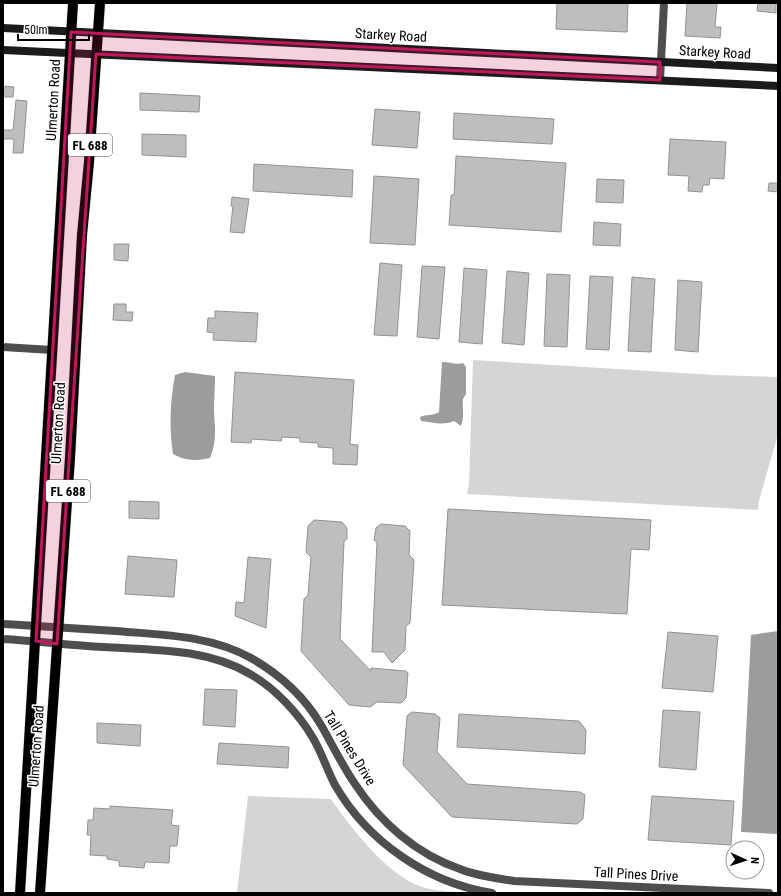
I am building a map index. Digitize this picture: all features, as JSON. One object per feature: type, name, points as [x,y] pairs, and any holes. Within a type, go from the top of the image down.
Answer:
[{"type":"main road","name":"Ulmerton Road","points":[[20,893],[73,3]]},
{"type":"main road","name":"Ulmerton Road","points":[[40,893],[70,458],[82,235],[89,162],[100,3]]},
{"type":"main road","name":"Starkey Road","points":[[3,28],[778,68]]},
{"type":"main road","points":[[3,50],[778,86]]},
{"type":"street","points":[[660,80],[664,3]]},
{"type":"street","points":[[3,347],[52,350]]},
{"type":"street","name":"Tall Pines Drive","points":[[3,624],[186,637],[232,648],[250,658],[295,690],[320,723],[355,784],[386,822],[403,838],[439,860],[466,871],[514,881],[652,890],[769,893]]},
{"type":"street","name":"Tall Pines Drive","points":[[3,639],[187,653],[201,655],[230,664],[251,674],[288,704],[301,720],[313,738],[336,785],[356,814],[378,837],[405,860],[432,874],[458,885],[492,893]]},
{"type":"highlighted area","points":[[71,32],[660,62],[660,80],[96,54],[57,644],[36,641]]},
{"type":"shaded area","points":[[473,360],[714,375],[778,377],[778,434],[758,504],[758,510],[467,494],[469,484]]},
{"type":"shaded area","points":[[442,362],[457,364],[463,363],[466,367],[466,394],[463,399],[463,416],[461,426],[454,421],[441,423],[421,421],[420,417],[439,412]]},
{"type":"shaded area","points":[[185,372],[215,376],[215,435],[214,446],[210,458],[191,460],[173,454],[171,405],[173,385],[175,375]]},
{"type":"shaded area","points":[[778,631],[778,834],[741,832],[751,635]]},
{"type":"shaded area","points":[[248,796],[331,799],[371,850],[396,873],[422,887],[462,893],[237,893]]},
{"type":"building","points":[[557,3],[628,3],[627,32],[556,29]]},
{"type":"building","points":[[687,3],[717,3],[715,27],[721,27],[720,38],[685,36]]},
{"type":"building","points":[[758,3],[776,3],[776,13],[757,11]]},
{"type":"building","points":[[3,86],[14,87],[13,97],[3,97]]},
{"type":"building","points":[[140,93],[200,96],[199,112],[140,110]]},
{"type":"building","points":[[16,100],[27,101],[23,153],[13,153],[14,139],[3,139],[3,130],[13,130]]},
{"type":"building","points":[[375,109],[420,112],[417,148],[372,145]]},
{"type":"building","points":[[454,113],[554,119],[552,144],[453,139]]},
{"type":"building","points":[[142,134],[186,135],[186,157],[142,155]]},
{"type":"building","points":[[670,139],[726,142],[724,179],[710,178],[709,185],[703,185],[702,192],[688,191],[689,176],[668,175]]},
{"type":"building","points":[[456,156],[566,163],[561,232],[449,225],[451,195],[454,195]]},
{"type":"building","points":[[254,164],[353,170],[352,197],[253,191]]},
{"type":"building","points":[[374,176],[419,179],[415,245],[370,243]]},
{"type":"building","points":[[597,179],[624,180],[623,203],[596,202]]},
{"type":"building","points":[[769,183],[778,183],[778,192],[768,191]]},
{"type":"building","points":[[232,197],[249,199],[244,233],[230,232],[233,206],[231,206]]},
{"type":"building","points":[[594,222],[621,224],[620,246],[593,245]]},
{"type":"building","points":[[114,244],[129,244],[128,261],[114,260]]},
{"type":"building","points":[[380,263],[402,265],[397,336],[374,335]]},
{"type":"building","points":[[422,266],[445,267],[439,339],[417,337]]},
{"type":"building","points":[[464,268],[487,270],[482,344],[459,342]]},
{"type":"building","points":[[507,271],[529,273],[524,345],[502,343]]},
{"type":"building","points":[[547,274],[570,275],[567,347],[544,346]]},
{"type":"building","points":[[590,276],[613,277],[609,350],[586,349]]},
{"type":"building","points":[[632,277],[655,279],[651,352],[628,351]]},
{"type":"building","points":[[678,280],[702,282],[698,352],[675,350]]},
{"type":"building","points":[[114,304],[126,304],[126,312],[133,312],[132,321],[113,320]]},
{"type":"building","points":[[215,311],[258,313],[256,342],[213,340],[214,333],[207,332],[208,318],[215,318]]},
{"type":"building","points":[[235,372],[354,380],[350,444],[358,445],[357,465],[333,464],[333,448],[318,447],[318,443],[300,442],[300,438],[282,437],[281,441],[252,439],[251,443],[231,442]]},
{"type":"building","points":[[129,501],[159,502],[159,519],[129,518]]},
{"type":"building","points":[[448,509],[651,520],[649,550],[631,549],[627,614],[442,605]]},
{"type":"building","points":[[314,520],[342,522],[347,528],[347,539],[344,541],[340,639],[371,671],[371,668],[406,671],[408,673],[406,698],[401,703],[377,702],[370,707],[349,705],[301,651],[304,599],[308,595],[311,557],[306,552],[308,526]]},
{"type":"building","points":[[381,524],[405,526],[410,531],[409,555],[414,560],[410,623],[406,626],[405,650],[392,663],[384,652],[372,652],[377,542],[374,540],[376,528]]},
{"type":"building","points":[[128,556],[177,560],[174,597],[125,594]]},
{"type":"building","points":[[248,557],[271,559],[266,628],[235,616],[236,602],[244,603]]},
{"type":"building","points":[[668,632],[718,636],[713,692],[662,688]]},
{"type":"building","points":[[205,689],[237,690],[235,727],[203,725]]},
{"type":"building","points":[[663,710],[700,712],[696,770],[659,767]]},
{"type":"building","points":[[412,712],[435,714],[440,718],[437,752],[467,784],[580,792],[585,795],[583,819],[577,824],[452,817],[403,765],[407,716]]},
{"type":"building","points":[[459,714],[579,721],[586,730],[585,754],[457,747]]},
{"type":"building","points":[[97,723],[141,725],[140,746],[97,743]]},
{"type":"building","points":[[219,743],[289,747],[288,768],[217,764]]},
{"type":"building","points":[[652,796],[734,801],[731,840],[725,840],[725,845],[648,840]]},
{"type":"building","points":[[110,806],[173,810],[171,825],[179,826],[177,846],[170,846],[169,863],[145,862],[144,868],[119,866],[119,861],[107,859],[107,856],[90,855],[91,835],[87,835],[88,820],[93,820],[94,808],[110,809]]}]
